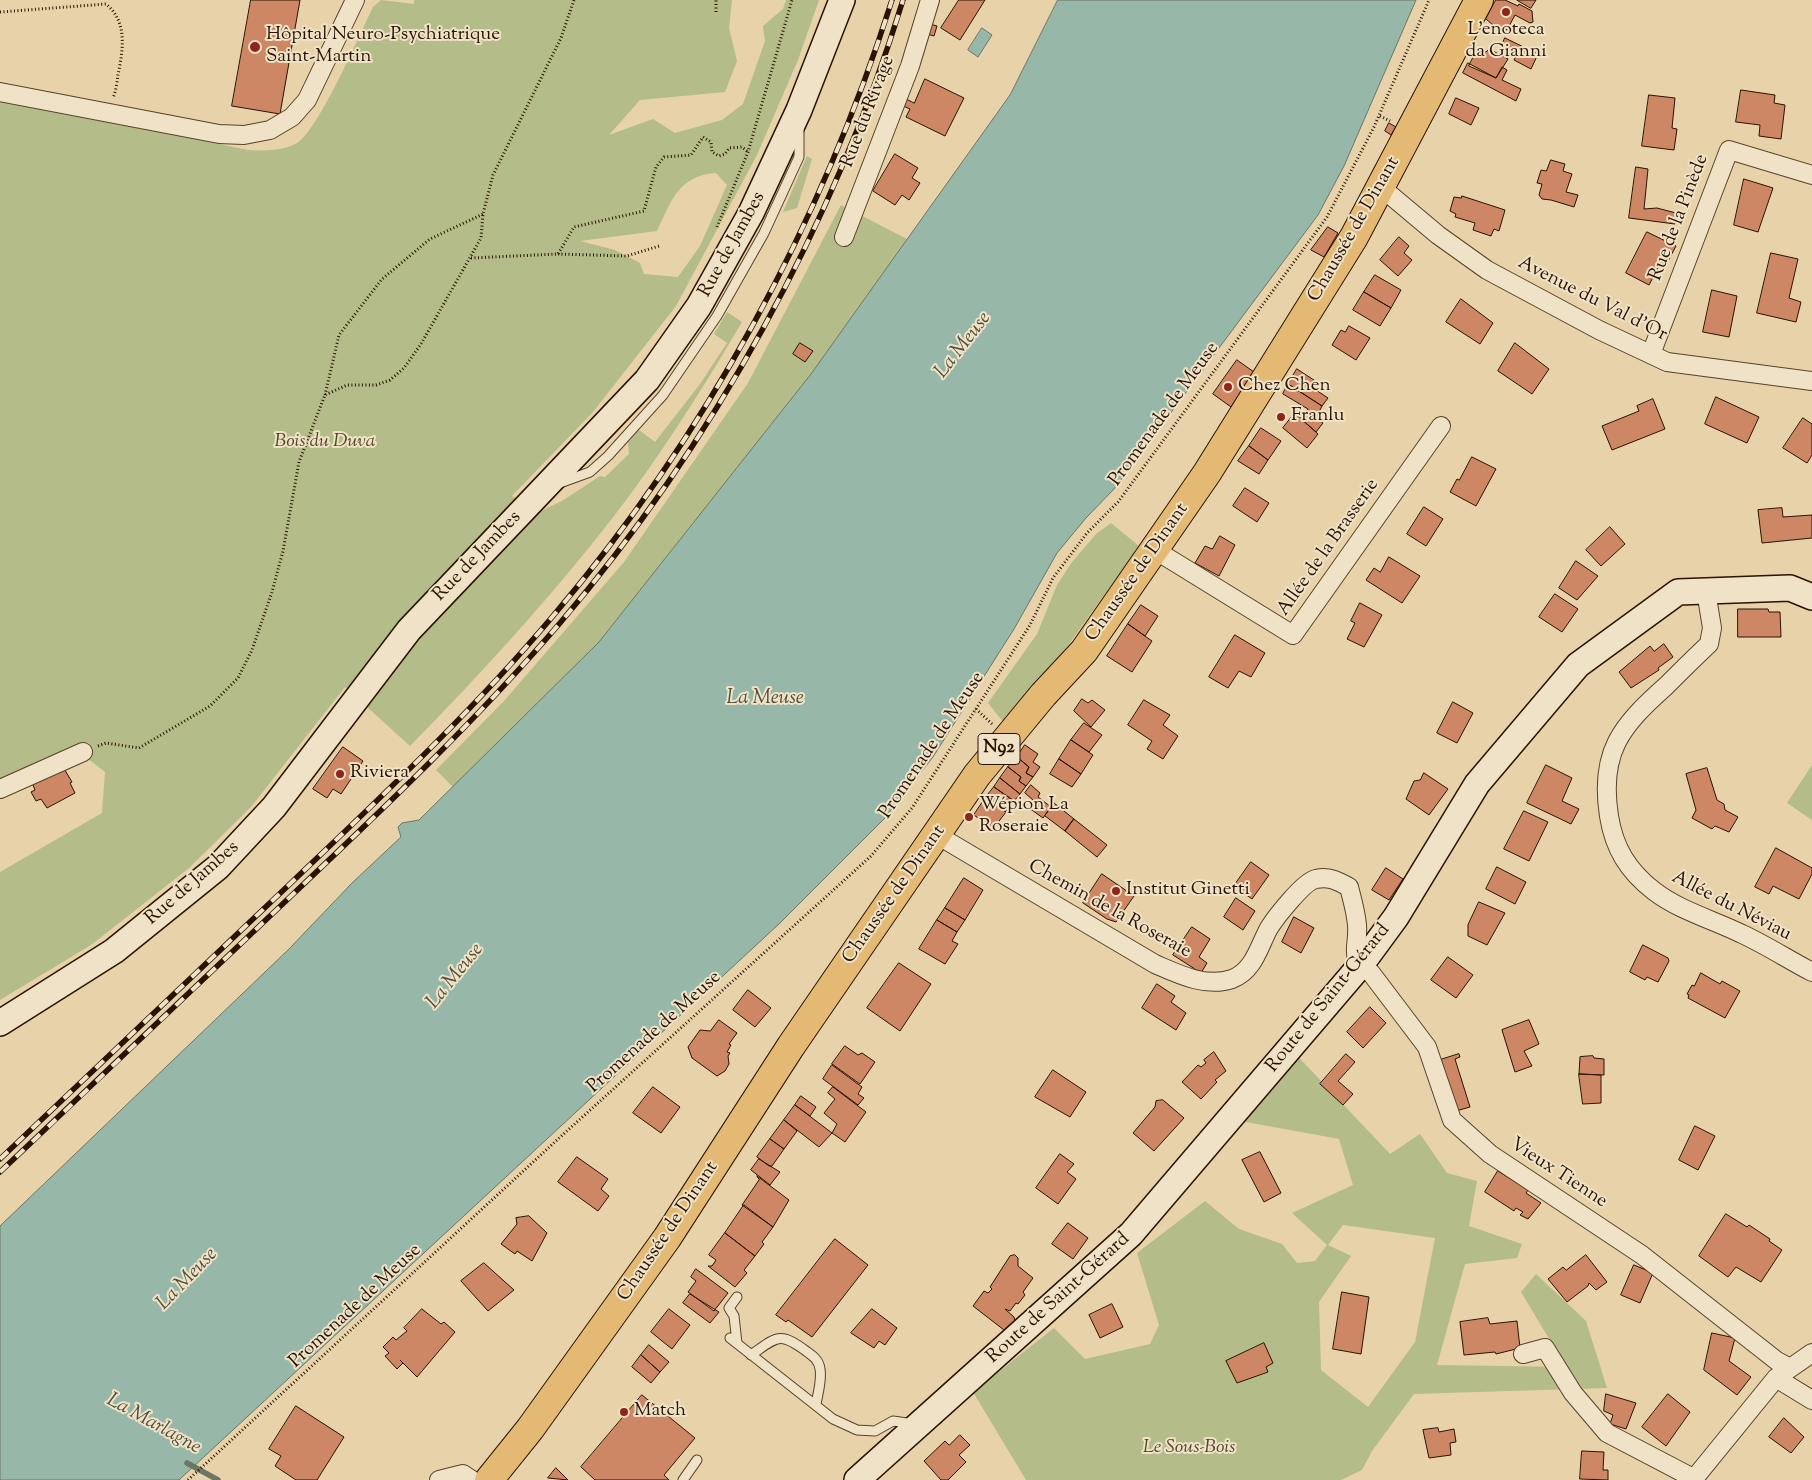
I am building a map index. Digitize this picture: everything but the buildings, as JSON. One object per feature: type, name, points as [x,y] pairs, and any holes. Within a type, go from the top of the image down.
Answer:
[{"type":"main road","name":"Rue de Jambes","points":[[0,1024],[114,951],[218,867],[274,808],[409,630],[647,380],[676,342],[699,306],[751,213],[799,110],[842,0]]},
{"type":"main road","name":"Chaussée de Dinant","points":[[489,1480],[530,1429],[667,1238],[791,1046],[977,776],[1043,695],[1084,651],[1212,465],[1354,237],[1382,188],[1479,0]]},
{"type":"main road","name":"Route de Saint-Gérard","points":[[857,1480],[1131,1234],[1360,966],[1396,917],[1477,784],[1578,665],[1678,592],[1790,588],[1812,597]]},
{"type":"street","points":[[0,92],[219,134],[244,135],[270,130],[292,117],[307,100],[355,0]]},
{"type":"street","name":"Rue du Rivage","points":[[844,237],[910,66],[930,0]]},
{"type":"street","name":"Rue de la Pinède","points":[[1651,354],[1729,150],[1812,175]]},
{"type":"street","name":"Avenue du Val d'Or","points":[[1382,188],[1438,235],[1487,270],[1667,362],[1812,381]]},
{"type":"street","name":"Allée de la Brasserie","points":[[1155,550],[1293,635],[1441,426]]},
{"type":"street","name":"Allée du Néviau","points":[[1706,591],[1712,628],[1709,644],[1634,714],[1612,750],[1606,791],[1612,833],[1617,850],[1631,870],[1655,892],[1707,919],[1743,934],[1812,972]]},
{"type":"street","points":[[0,789],[83,752]]},
{"type":"street","name":"Chemin de la Roseraie","points":[[937,835],[1155,964],[1191,980],[1231,979],[1246,971],[1270,926],[1300,891],[1315,879],[1335,879],[1349,887],[1356,912],[1358,928],[1356,956],[1360,966]]},
{"type":"street","name":"Vieux Tienne","points":[[1360,966],[1371,973],[1427,1047],[1452,1120],[1490,1154],[1642,1255],[1783,1373],[1812,1400]]},
{"type":"street","points":[[1522,1354],[1545,1348],[1573,1393],[1607,1433],[1694,1479],[1783,1373],[1812,1353]]},
{"type":"street","points":[[439,1480],[462,1474],[472,1480]]},
{"type":"lane","points":[[737,1297],[729,1308],[734,1316],[733,1341],[833,1419],[857,1430],[875,1431],[894,1421],[919,1425]]},
{"type":"lane","points":[[751,1355],[780,1337],[790,1339],[814,1357],[821,1370],[816,1404]]},
{"type":"lane","points":[[683,1480],[697,1460]]},
{"type":"path","points":[[325,394],[348,386],[376,385],[390,380],[404,368],[420,344],[481,238],[483,214],[493,175],[561,38],[574,0]]},
{"type":"path","points":[[716,0],[716,12]]},
{"type":"path","points":[[714,233],[748,152],[792,0]]},
{"type":"path","name":"Promenade de Meuse","points":[[188,1480],[877,849],[912,808],[1030,625],[1053,578],[1087,533],[1118,502],[1327,217],[1380,116],[1430,0]]},
{"type":"path","points":[[0,12],[101,4],[106,4],[115,12],[120,22],[124,46],[115,94],[105,112]]},
{"type":"path","points":[[1380,116],[1390,121]]},
{"type":"path","points":[[558,254],[574,227],[644,212],[656,167],[664,157],[691,155],[703,137],[711,142],[712,152],[719,156],[725,154],[729,148],[742,147],[748,152]]},
{"type":"path","points":[[83,752],[106,743],[139,748],[210,706],[238,678],[252,650],[272,592],[283,551],[298,462],[325,394],[339,336],[382,279],[430,239],[483,214]]},
{"type":"path","points":[[470,258],[558,254],[627,256],[659,246]]},
{"type":"green space","name":"Bois du Duva","points":[[381,0],[414,4],[414,0],[732,0],[729,28],[737,61],[725,92],[640,100],[609,135],[653,119],[675,133],[722,120],[743,104],[765,41],[763,26],[783,9],[786,0],[819,0],[798,60],[757,155],[676,306],[593,412],[512,496],[541,511],[562,501],[600,476],[605,477],[629,454],[628,442],[639,430],[655,442],[700,384],[727,343],[714,334],[727,312],[742,322],[680,423],[611,520],[514,636],[410,746],[345,687],[251,807],[189,868],[91,945],[0,1000],[0,872],[102,813],[105,772],[83,755],[0,787],[0,99],[248,150],[286,148],[297,143],[306,135],[316,120],[338,81],[373,7]],"holes":[[[716,173],[727,185],[700,246],[678,277],[644,274],[640,263],[615,250],[580,241],[657,231],[672,200],[685,184],[703,175]]]},
{"type":"green space","points":[[807,156],[812,159],[797,208],[783,212]]},
{"type":"green space","points":[[841,205],[907,239],[811,374],[599,642],[454,788],[436,770],[504,701],[624,562],[748,383]]},
{"type":"green space","points":[[1111,523],[1139,546],[1067,647],[1004,723],[988,703],[1037,634],[1057,585],[1072,562],[1096,534]]},
{"type":"green space","points":[[1812,765],[1812,820],[1787,803]]},
{"type":"green space","name":"Le Sous-Bois","points":[[1290,1048],[1390,1154],[1420,1134],[1447,1173],[1477,1181],[1469,1226],[1522,1244],[1517,1258],[1465,1264],[1437,1365],[1566,1367],[1521,1292],[1536,1274],[1586,1321],[1607,1388],[1414,1394],[1372,1451],[1362,1470],[1341,1480],[1026,1480],[973,1392],[1054,1328],[1085,1359],[1150,1344],[1159,1325],[1137,1253],[1205,1201],[1239,1229],[1282,1244],[1297,1263],[1315,1261],[1327,1245],[1292,1213],[1353,1185],[1339,1139],[1230,1119]],"holes":[[[1343,1225],[1435,1238],[1415,1342],[1368,1407],[1321,1370],[1319,1302],[1351,1256],[1328,1245]]]},
{"type":"water","name":"La Meuse","points":[[1058,0],[1416,0],[1344,166],[1318,215],[1114,489],[1086,518],[1057,553],[1014,629],[933,757],[884,819],[780,923],[179,1480],[0,1480],[0,1226],[289,949],[352,883],[401,837],[398,827],[402,823],[419,820],[599,642],[811,374],[1010,95]]},
{"type":"water","points":[[982,28],[992,35],[978,57],[968,50]]},
{"type":"waterway","name":"La Marlagne","points":[[187,1463],[218,1480]]},
{"type":"railway","points":[[0,1159],[360,818],[459,719],[523,651],[608,547],[660,476],[708,401],[753,325],[794,246],[830,166],[863,83],[892,0]]},
{"type":"railway","points":[[0,1172],[325,864],[462,730],[560,623],[616,554],[668,482],[717,407],[763,329],[804,249],[842,167],[875,84],[903,0]]},
{"type":"place","name":"L'enoteca da Gianni","points":[[1506,12]]},
{"type":"place","name":"Hôpital Neuro-Psychiatrique Saint-Martin","points":[[255,47]]},
{"type":"place","name":"Chez Chen","points":[[1228,387]]},
{"type":"place","name":"Franlu","points":[[1281,417]]},
{"type":"place","name":"Riviera","points":[[340,774]]},
{"type":"place","name":"Wépion La Roseraie","points":[[969,817]]},
{"type":"place","name":"Institut Ginetti","points":[[1116,891]]},
{"type":"place","name":"Match","points":[[624,1412]]}]
